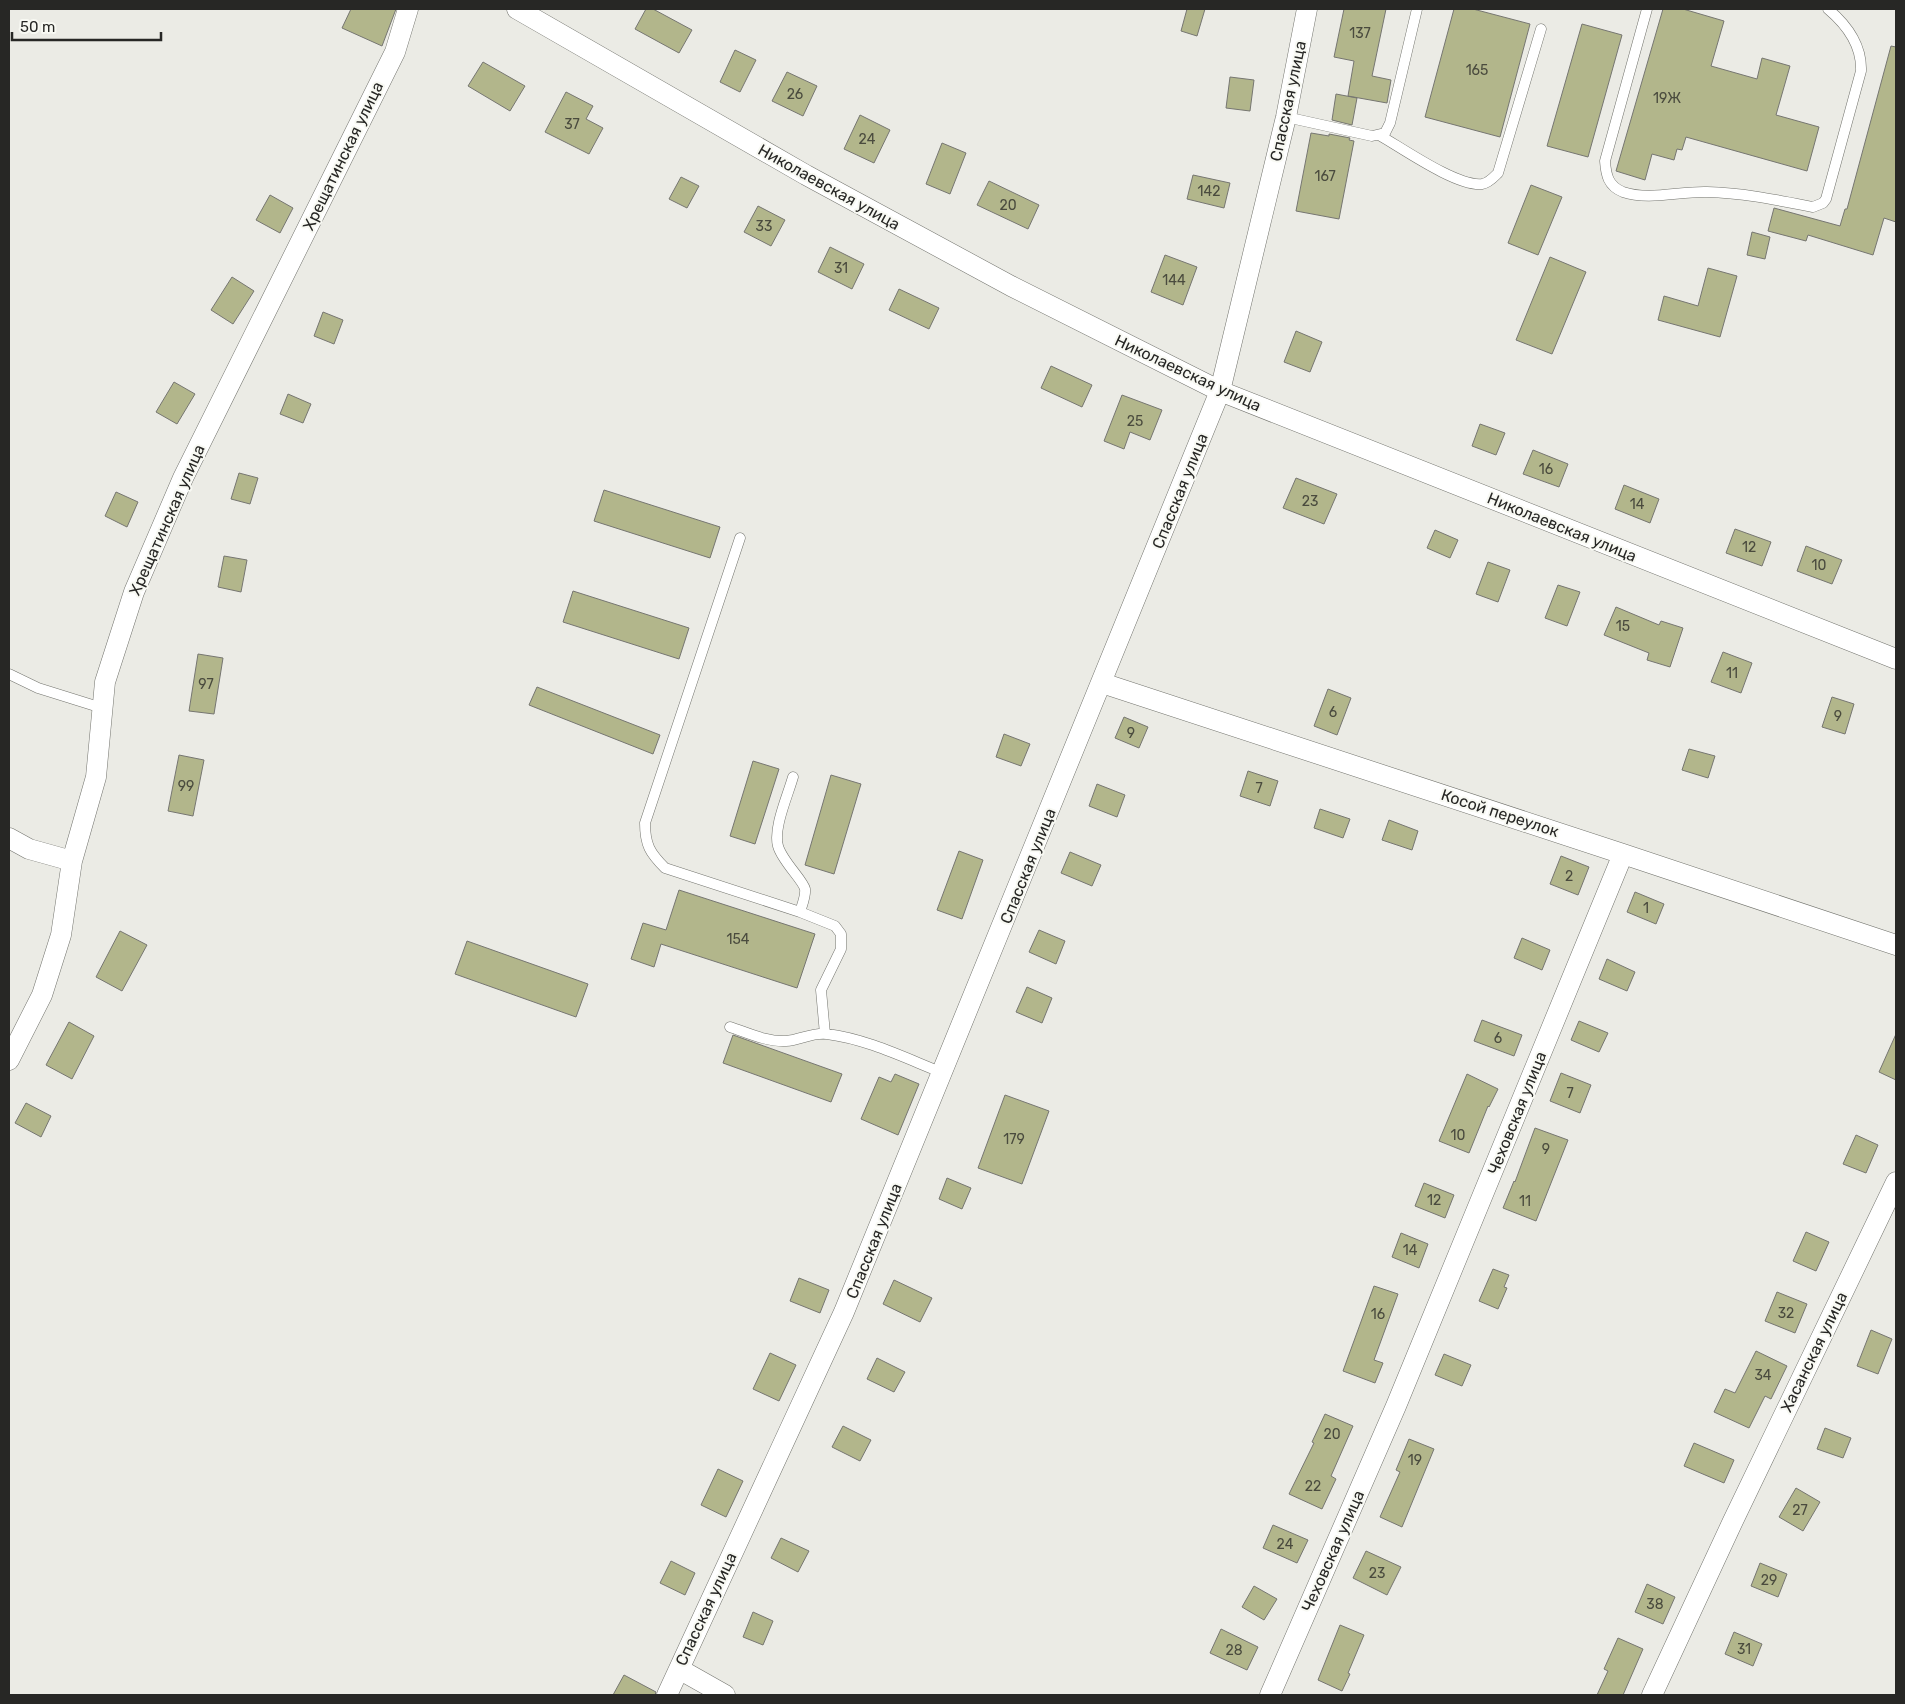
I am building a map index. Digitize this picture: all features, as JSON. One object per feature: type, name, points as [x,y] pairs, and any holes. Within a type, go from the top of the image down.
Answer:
[{"type":"street","name":"Хрещатинская улица","points":[[9,1060],[42,995],[61,936],[72,861],[96,777],[104,682],[131,601],[183,478],[395,52],[408,9]]},
{"type":"street","name":"Николаевская улица","points":[[517,9],[806,175],[1011,286],[1220,391],[1896,659]]},
{"type":"street","name":"Спасская улица","points":[[667,1695],[844,1312],[1220,391],[1286,117],[1307,9]]},
{"type":"street","name":"Косой переулок","points":[[1102,683],[1896,945]]},
{"type":"street","points":[[9,838],[29,849],[72,861]]},
{"type":"street","name":"Чеховская улица","points":[[1270,1695],[1410,1373],[1623,854]]},
{"type":"street","name":"Хасанская улица","points":[[1652,1695],[1732,1523],[1896,1182]]},
{"type":"street","points":[[679,1670],[725,1695]]},
{"type":"lane","points":[[1286,117],[1372,136],[1385,132],[1390,123],[1417,9]]},
{"type":"lane","points":[[1647,9],[1605,161],[1606,175],[1612,186],[1623,192],[1639,195],[1704,192],[1745,194],[1813,207],[1823,204],[1826,199],[1861,71],[1861,61],[1853,36],[1840,19],[1828,9]]},
{"type":"lane","points":[[1379,135],[1458,179],[1483,184],[1490,181],[1498,173],[1541,29]]},
{"type":"lane","points":[[740,538],[645,824],[645,840],[655,858],[665,868],[800,912],[835,926],[841,934],[840,949],[821,990],[825,1034]]},
{"type":"lane","points":[[9,674],[38,688],[102,708]]},
{"type":"lane","points":[[793,777],[777,831],[777,845],[786,864],[805,887],[800,912]]},
{"type":"lane","points":[[730,1027],[776,1040],[804,1038],[814,1034],[856,1039],[943,1073]]},
{"type":"building","points":[[351,9],[396,9],[382,46],[342,28]]},
{"type":"building","points":[[646,9],[653,9],[692,30],[679,53],[635,29]]},
{"type":"building","points":[[1187,9],[1205,9],[1197,36],[1181,31]]},
{"type":"building","points":[[1344,9],[1386,9],[1372,76],[1391,80],[1387,103],[1348,96],[1354,61],[1334,57]]},
{"type":"building","points":[[1454,9],[1473,9],[1530,24],[1500,137],[1425,117]]},
{"type":"building","points":[[1663,9],[1683,9],[1724,21],[1711,66],[1757,79],[1762,58],[1790,66],[1776,115],[1819,127],[1807,171],[1686,137],[1682,150],[1677,149],[1674,160],[1652,154],[1645,180],[1616,171]]},
{"type":"building","points":[[1582,24],[1622,35],[1588,157],[1547,146]]},
{"type":"building","points":[[1891,46],[1896,47],[1896,222],[1884,218],[1873,255],[1808,235],[1806,241],[1768,231],[1774,208],[1840,226],[1845,209],[1847,209]]},
{"type":"building","points":[[735,50],[756,60],[740,92],[720,82]]},
{"type":"building","points":[[483,62],[525,86],[510,111],[468,86]]},
{"type":"building","points":[[787,72],[817,86],[803,116],[772,101]]},
{"type":"building","points":[[1230,77],[1254,80],[1250,111],[1226,108]]},
{"type":"building","points":[[566,92],[593,106],[586,119],[603,128],[589,154],[545,132]]},
{"type":"building","points":[[1336,94],[1357,98],[1352,125],[1332,120]]},
{"type":"building","points":[[860,115],[890,130],[874,163],[844,149]]},
{"type":"building","points":[[1311,133],[1329,136],[1329,134],[1350,138],[1349,140],[1354,141],[1339,219],[1296,211]]},
{"type":"building","points":[[942,143],[966,153],[950,194],[926,184]]},
{"type":"building","points":[[1193,175],[1230,183],[1224,208],[1187,199]]},
{"type":"building","points":[[681,177],[699,186],[687,208],[669,199]]},
{"type":"building","points":[[989,181],[1039,205],[1028,229],[977,205]]},
{"type":"building","points":[[1531,185],[1562,197],[1538,255],[1508,243]]},
{"type":"building","points":[[270,195],[293,208],[280,233],[256,220]]},
{"type":"building","points":[[758,206],[785,220],[771,246],[744,232]]},
{"type":"building","points":[[1752,232],[1770,237],[1765,259],[1747,255]]},
{"type":"building","points":[[830,247],[864,264],[852,289],[818,272]]},
{"type":"building","points":[[1165,255],[1197,267],[1183,305],[1151,292]]},
{"type":"building","points":[[1550,257],[1586,272],[1552,354],[1516,340]]},
{"type":"building","points":[[1708,268],[1737,276],[1720,337],[1658,320],[1664,296],[1698,306]]},
{"type":"building","points":[[232,277],[254,291],[233,324],[211,310]]},
{"type":"building","points":[[899,289],[939,308],[929,329],[889,310]]},
{"type":"building","points":[[323,312],[343,320],[334,344],[314,336]]},
{"type":"building","points":[[1296,331],[1322,342],[1310,372],[1284,362]]},
{"type":"building","points":[[1051,366],[1092,385],[1082,407],[1041,388]]},
{"type":"building","points":[[174,382],[195,394],[177,424],[156,412]]},
{"type":"building","points":[[288,394],[311,404],[303,423],[280,414]]},
{"type":"building","points":[[1122,395],[1162,410],[1150,440],[1130,432],[1124,449],[1104,441]]},
{"type":"building","points":[[1480,424],[1505,433],[1496,455],[1472,446]]},
{"type":"building","points":[[1533,450],[1568,464],[1559,487],[1523,474]]},
{"type":"building","points":[[239,473],[258,478],[250,504],[231,499]]},
{"type":"building","points":[[1296,478],[1337,494],[1324,524],[1283,508]]},
{"type":"building","points":[[1624,485],[1659,499],[1650,523],[1615,509]]},
{"type":"building","points":[[604,490],[720,527],[710,558],[594,521]]},
{"type":"building","points":[[116,492],[138,502],[127,527],[105,516]]},
{"type":"building","points":[[1735,529],[1771,542],[1762,566],[1726,553]]},
{"type":"building","points":[[1435,530],[1458,540],[1450,558],[1427,548]]},
{"type":"building","points":[[1806,546],[1842,560],[1832,584],[1797,571]]},
{"type":"building","points":[[224,556],[247,560],[241,592],[218,587]]},
{"type":"building","points":[[1488,562],[1510,570],[1498,602],[1476,594]]},
{"type":"building","points":[[1558,585],[1580,592],[1567,626],[1545,618]]},
{"type":"building","points":[[573,591],[689,628],[679,659],[563,622]]},
{"type":"building","points":[[1616,607],[1659,625],[1661,621],[1683,628],[1670,667],[1647,660],[1649,653],[1604,635]]},
{"type":"building","points":[[1723,652],[1752,663],[1741,693],[1711,682]]},
{"type":"building","points":[[198,654],[223,658],[214,714],[189,711]]},
{"type":"building","points":[[537,687],[660,735],[653,754],[529,705]]},
{"type":"building","points":[[1328,689],[1351,698],[1337,735],[1314,726]]},
{"type":"building","points":[[1832,697],[1854,704],[1845,734],[1822,727]]},
{"type":"building","points":[[1124,717],[1148,727],[1139,748],[1115,738]]},
{"type":"building","points":[[1004,734],[1030,744],[1021,766],[996,757]]},
{"type":"building","points":[[1689,749],[1715,756],[1708,778],[1682,770]]},
{"type":"building","points":[[179,755],[204,760],[193,816],[168,811]]},
{"type":"building","points":[[753,761],[779,769],[755,844],[730,836]]},
{"type":"building","points":[[1248,771],[1278,781],[1270,806],[1240,796]]},
{"type":"building","points":[[831,775],[861,784],[834,874],[805,865]]},
{"type":"building","points":[[1097,784],[1125,795],[1117,817],[1089,806]]},
{"type":"building","points":[[1320,809],[1350,819],[1343,838],[1314,828]]},
{"type":"building","points":[[1389,820],[1418,831],[1412,850],[1382,840]]},
{"type":"building","points":[[959,851],[983,860],[962,919],[937,910]]},
{"type":"building","points":[[1070,852],[1101,865],[1092,886],[1061,873]]},
{"type":"building","points":[[1561,856],[1589,867],[1578,895],[1550,884]]},
{"type":"building","points":[[679,890],[815,934],[797,988],[661,944],[654,967],[631,959],[643,923],[666,930]]},
{"type":"building","points":[[1635,892],[1664,904],[1656,924],[1627,912]]},
{"type":"building","points":[[1039,930],[1065,941],[1056,964],[1029,952]]},
{"type":"building","points":[[120,931],[147,945],[122,991],[96,977]]},
{"type":"building","points":[[1522,938],[1550,950],[1542,970],[1514,958]]},
{"type":"building","points":[[467,941],[588,984],[576,1017],[455,974]]},
{"type":"building","points":[[1607,959],[1635,972],[1627,991],[1599,979]]},
{"type":"building","points":[[1027,987],[1052,998],[1042,1023],[1016,1012]]},
{"type":"building","points":[[1482,1020],[1522,1035],[1514,1056],[1474,1041]]},
{"type":"building","points":[[1579,1021],[1608,1033],[1599,1052],[1571,1040]]},
{"type":"building","points":[[69,1022],[94,1036],[72,1079],[46,1065]]},
{"type":"building","points":[[1896,1034],[1896,1080],[1879,1072]]},
{"type":"building","points":[[733,1035],[842,1074],[831,1102],[723,1063]]},
{"type":"building","points":[[1561,1073],[1591,1085],[1580,1113],[1550,1101]]},
{"type":"building","points":[[895,1074],[919,1084],[898,1135],[861,1119],[879,1077],[891,1082]]},
{"type":"building","points":[[1467,1074],[1498,1089],[1488,1106],[1469,1153],[1439,1141]]},
{"type":"building","points":[[1005,1095],[1049,1111],[1022,1184],[978,1168]]},
{"type":"building","points":[[26,1103],[51,1116],[41,1137],[15,1123]]},
{"type":"building","points":[[1535,1128],[1568,1140],[1536,1221],[1503,1208]]},
{"type":"building","points":[[1856,1135],[1878,1145],[1866,1173],[1843,1164]]},
{"type":"building","points":[[947,1178],[971,1188],[962,1209],[939,1199]]},
{"type":"building","points":[[1424,1183],[1454,1195],[1445,1218],[1415,1206]]},
{"type":"building","points":[[1806,1232],[1829,1242],[1816,1271],[1793,1261]]},
{"type":"building","points":[[1401,1233],[1428,1244],[1419,1268],[1392,1257]]},
{"type":"building","points":[[1493,1269],[1509,1275],[1504,1287],[1507,1288],[1498,1309],[1479,1301]]},
{"type":"building","points":[[799,1278],[829,1290],[820,1313],[790,1301]]},
{"type":"building","points":[[894,1280],[932,1298],[920,1322],[883,1304]]},
{"type":"building","points":[[1374,1286],[1398,1294],[1374,1360],[1383,1363],[1375,1383],[1343,1371]]},
{"type":"building","points":[[1777,1292],[1807,1304],[1795,1333],[1765,1321]]},
{"type":"building","points":[[1871,1330],[1892,1339],[1878,1374],[1857,1366]]},
{"type":"building","points":[[1756,1351],[1787,1366],[1771,1399],[1765,1396],[1749,1428],[1714,1412],[1725,1389],[1735,1393]]},
{"type":"building","points":[[770,1353],[796,1365],[779,1401],[753,1389]]},
{"type":"building","points":[[1444,1354],[1471,1365],[1462,1386],[1435,1375]]},
{"type":"building","points":[[877,1358],[905,1372],[894,1392],[867,1379]]},
{"type":"building","points":[[1325,1414],[1353,1426],[1331,1476],[1336,1479],[1322,1509],[1289,1494],[1314,1443],[1312,1442]]},
{"type":"building","points":[[843,1426],[871,1440],[860,1461],[832,1447]]},
{"type":"building","points":[[1825,1428],[1851,1438],[1843,1458],[1817,1449]]},
{"type":"building","points":[[1409,1439],[1434,1449],[1402,1527],[1380,1517],[1400,1472],[1396,1470]]},
{"type":"building","points":[[1694,1443],[1734,1460],[1724,1483],[1684,1466]]},
{"type":"building","points":[[718,1469],[743,1481],[726,1517],[701,1505]]},
{"type":"building","points":[[1796,1488],[1820,1502],[1803,1531],[1779,1517]]},
{"type":"building","points":[[1273,1525],[1308,1540],[1297,1563],[1263,1548]]},
{"type":"building","points":[[781,1538],[809,1551],[798,1572],[771,1558]]},
{"type":"building","points":[[1366,1551],[1401,1567],[1387,1595],[1353,1578]]},
{"type":"building","points":[[671,1561],[695,1573],[685,1595],[660,1583]]},
{"type":"building","points":[[1760,1563],[1787,1574],[1778,1597],[1751,1586]]},
{"type":"building","points":[[1647,1584],[1675,1597],[1663,1624],[1635,1612]]},
{"type":"building","points":[[1254,1586],[1277,1599],[1264,1620],[1242,1607]]},
{"type":"building","points":[[753,1612],[773,1621],[763,1645],[743,1637]]},
{"type":"building","points":[[1340,1625],[1364,1635],[1342,1691],[1318,1680]]},
{"type":"building","points":[[1221,1629],[1258,1647],[1247,1670],[1210,1653]]},
{"type":"building","points":[[1734,1632],[1762,1644],[1753,1666],[1725,1654]]},
{"type":"building","points":[[1618,1638],[1643,1649],[1623,1695],[1597,1695],[1608,1671],[1604,1669]]},
{"type":"building","points":[[624,1675],[656,1692],[655,1695],[613,1695]]}]
